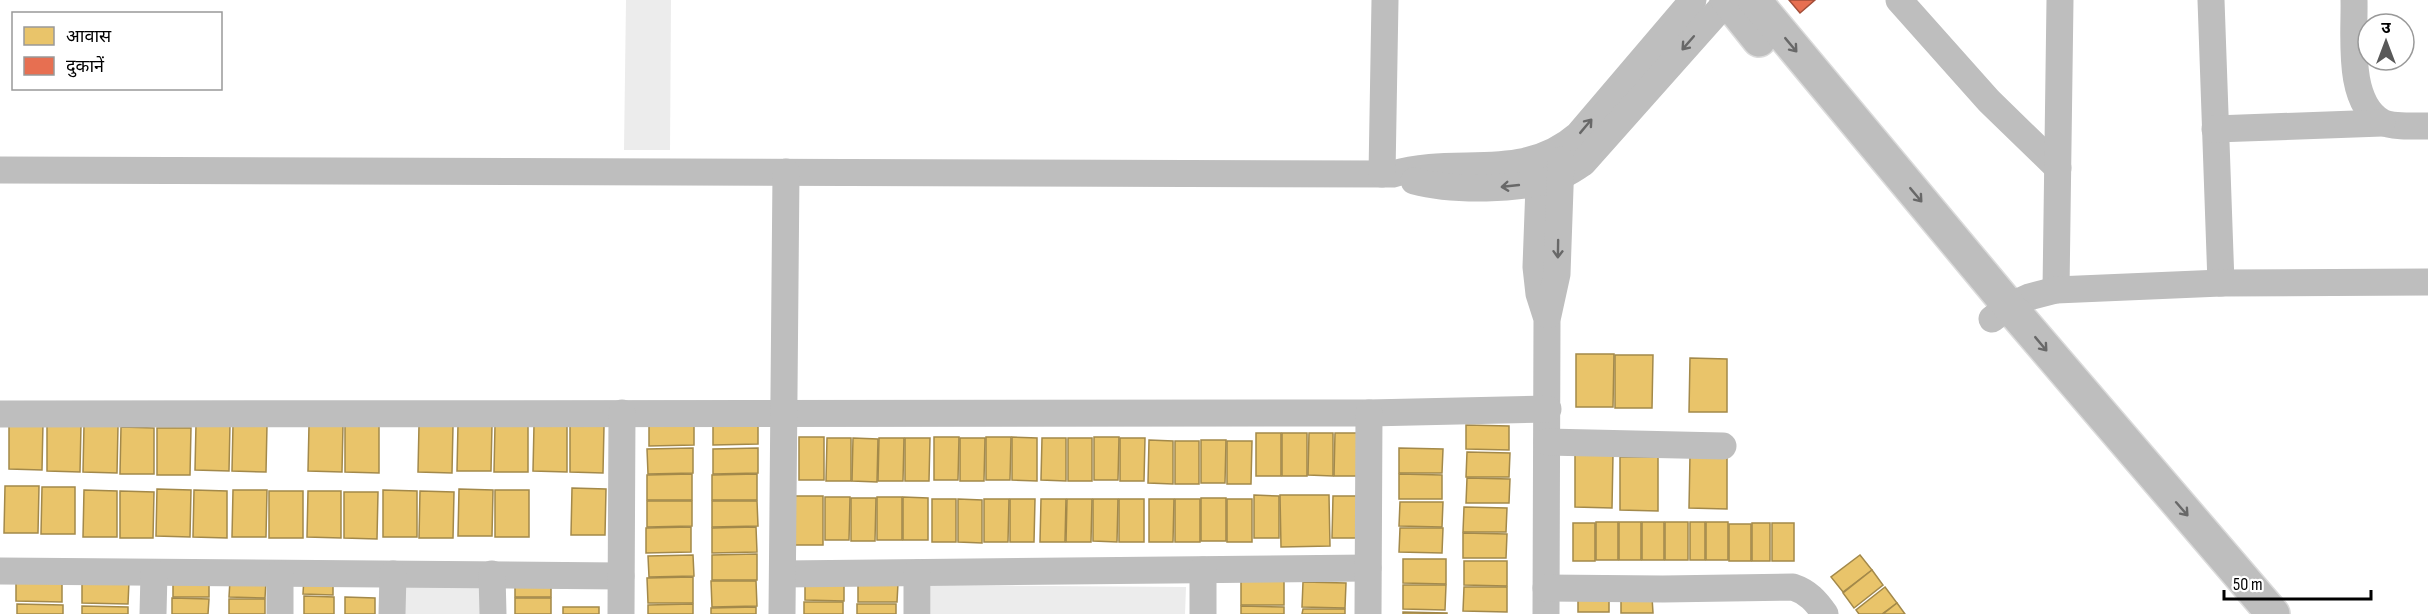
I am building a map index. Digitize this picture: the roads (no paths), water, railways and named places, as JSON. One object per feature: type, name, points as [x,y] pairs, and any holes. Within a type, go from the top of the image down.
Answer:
[{"type":"main road","points":[[1727,0],[1798,88],[2273,614]]},
{"type":"main road","points":[[1754,0],[2000,313],[2244,614]]},
{"type":"street","points":[[1385,0],[1387,174]]},
{"type":"street","points":[[1694,0],[1550,166],[1557,274],[1547,319],[1546,601],[1663,602],[1793,587],[1809,595],[1825,614]]},
{"type":"street","points":[[0,170],[1387,174],[1410,169],[1516,164],[1550,166],[1583,163],[1727,0]]},
{"type":"street","points":[[1899,0],[1989,102],[2058,168]]},
{"type":"street","points":[[2056,290],[2060,0]]},
{"type":"street","points":[[2211,0],[2221,283]]},
{"type":"street","points":[[2354,0],[2355,79],[2364,105],[2382,123]]},
{"type":"street","points":[[2215,129],[2382,123],[2428,126]]},
{"type":"street","points":[[782,614],[786,172]]},
{"type":"street","points":[[2000,313],[2029,297],[2056,290],[2221,283],[2428,282]]},
{"type":"street","points":[[0,414],[1369,413],[1548,409]]},
{"type":"street","points":[[621,614],[622,413]]},
{"type":"street","points":[[1368,614],[1369,413]]},
{"type":"street","points":[[1547,442],[1723,446]]},
{"type":"street","points":[[783,574],[1368,568]]},
{"type":"street","points":[[1203,570],[1203,614]]},
{"type":"street","points":[[0,572],[621,576]]},
{"type":"street","points":[[153,614],[154,573]]},
{"type":"street","points":[[917,573],[917,614]]},
{"type":"street","points":[[280,574],[280,614]]},
{"type":"street","points":[[392,614],[393,574]]},
{"type":"street","points":[[492,574],[492,614]]}]
